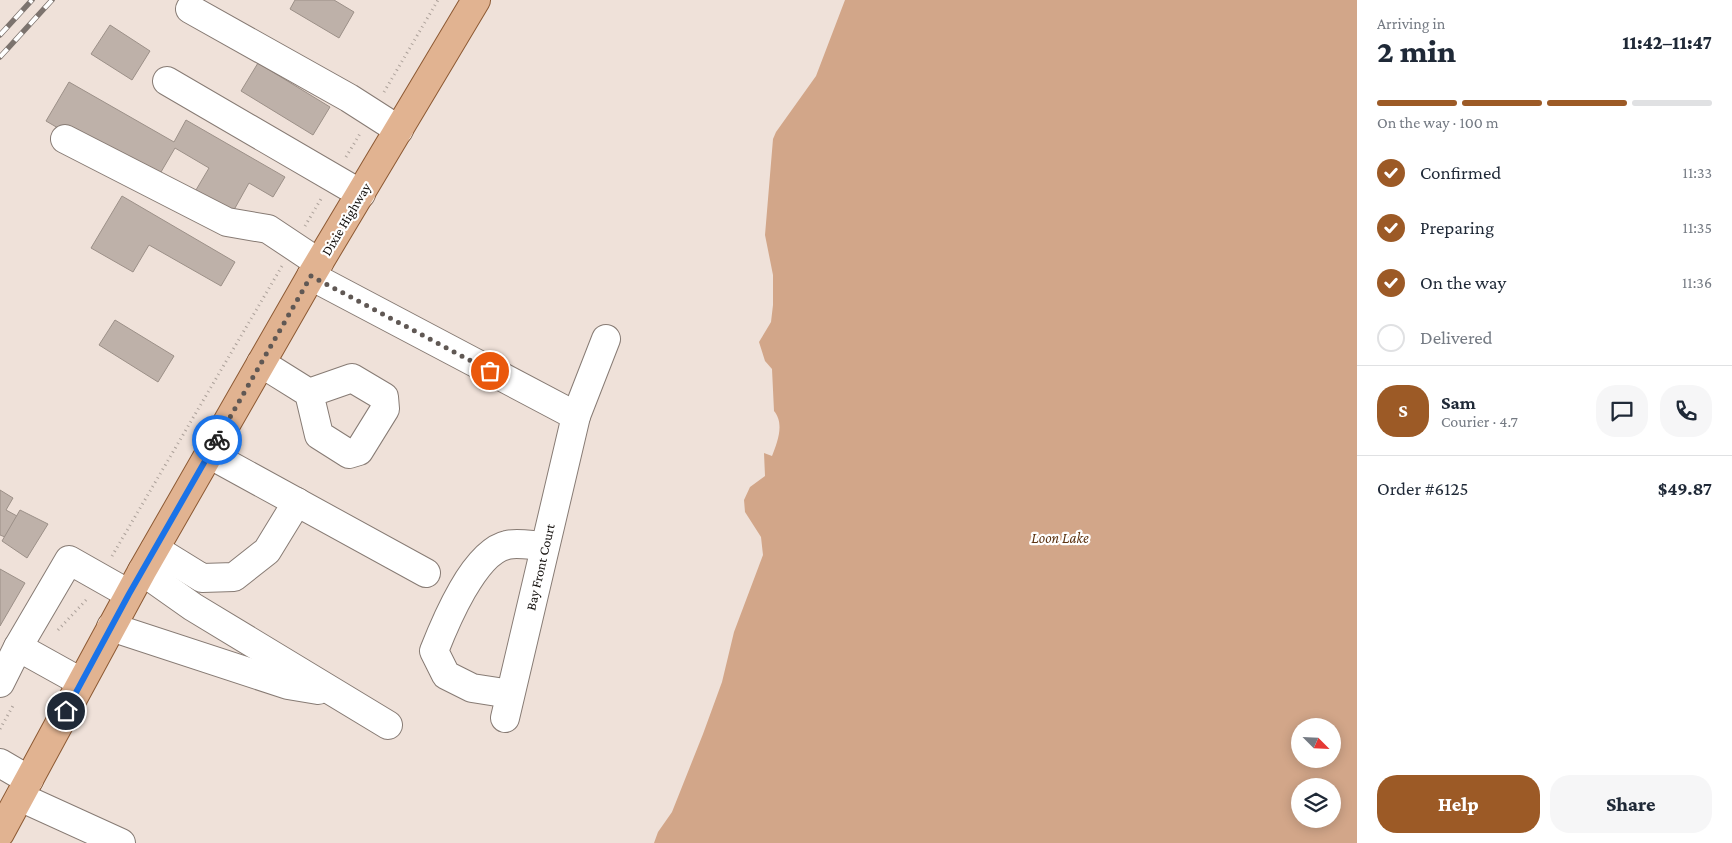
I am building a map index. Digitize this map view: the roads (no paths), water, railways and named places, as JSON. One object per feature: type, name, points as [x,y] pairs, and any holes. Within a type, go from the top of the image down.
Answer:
[{"type":"main road","name":"Dixie Highway","points":[[0,833],[142,571],[315,270],[476,0]]},
{"type":"street","points":[[190,9],[372,113],[398,130]]},
{"type":"street","points":[[167,81],[361,194]]},
{"type":"street","points":[[64,139],[227,222],[268,229],[294,246],[315,270],[576,416]]},
{"type":"street","name":"Bay Front Court","points":[[545,546],[506,545],[485,558],[452,607],[434,651],[446,674],[508,706],[576,416],[606,339]]},
{"type":"street","points":[[261,363],[309,393]]},
{"type":"street","points":[[209,454],[426,572]]},
{"type":"street","points":[[9,689],[28,653],[69,560],[100,578],[142,571],[202,578],[234,577],[267,551],[297,502]]},
{"type":"street","points":[[142,571],[193,607],[388,725]]},
{"type":"street","points":[[111,627],[288,685],[335,692]]},
{"type":"street","points":[[28,653],[81,682]]},
{"type":"street","points":[[0,763],[24,788],[121,843]]},
{"type":"water","name":"Loon Lake","points":[[845,0],[1357,0],[1357,843],[654,843],[658,832],[672,812],[703,734],[722,682],[734,632],[763,555],[761,537],[745,512],[744,500],[750,487],[765,476],[764,453],[772,456],[780,428],[774,411],[772,369],[765,361],[759,342],[771,322],[773,305],[773,275],[765,235],[773,139],[816,76]]},
{"type":"railway","points":[[0,35],[32,0]]},
{"type":"railway","points":[[0,57],[52,0]]}]
